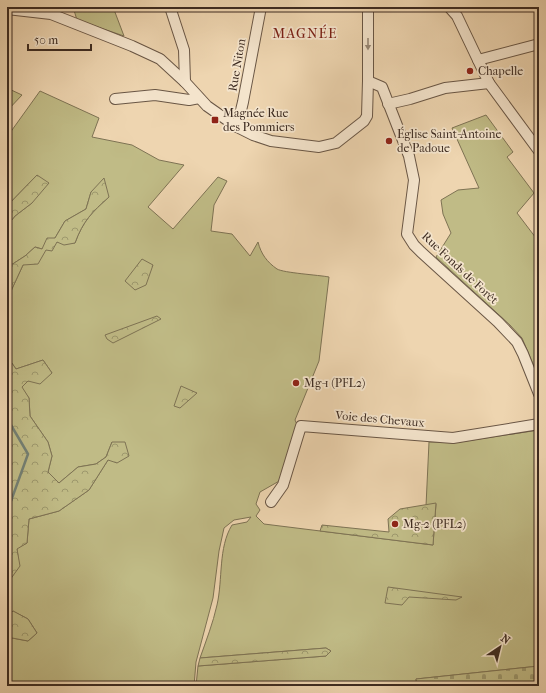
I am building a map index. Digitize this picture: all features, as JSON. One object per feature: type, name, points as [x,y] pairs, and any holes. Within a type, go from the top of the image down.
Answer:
[{"type":"street","points":[[170,7],[184,50],[185,82]]},
{"type":"street","name":"Rue Niton","points":[[237,127],[261,7]]},
{"type":"street","points":[[7,9],[51,14],[160,58],[185,82],[206,106],[237,127],[271,142],[319,147],[336,144],[364,121],[367,116],[368,7]]},
{"type":"street","points":[[449,7],[457,16],[489,83],[539,151]]},
{"type":"street","points":[[478,60],[539,44]]},
{"type":"street","name":"Rue Fonds de Forêt","points":[[368,81],[382,87],[409,156],[414,180],[407,234],[414,245],[421,252],[498,322],[517,342],[539,394]]},
{"type":"street","points":[[388,104],[445,88],[489,83]]},
{"type":"street","points":[[115,99],[155,95],[189,100],[199,98]]},
{"type":"street","name":"Voie des Chevaux","points":[[271,502],[283,485],[301,426],[453,438],[539,424]]},
{"type":"green space","points":[[73,7],[113,7],[124,36],[77,20]]},
{"type":"green space","points":[[7,88],[22,95],[7,111]]},
{"type":"green space","points":[[40,91],[99,118],[92,137],[132,145],[159,160],[184,165],[148,207],[173,229],[218,177],[227,181],[214,205],[211,231],[232,234],[250,256],[258,242],[265,257],[270,264],[277,269],[287,272],[329,277],[319,361],[295,420],[298,427],[281,480],[260,492],[256,504],[260,510],[256,516],[264,524],[433,545],[436,504],[426,506],[429,442],[459,442],[539,430],[539,666],[416,679],[417,686],[196,686],[198,666],[326,656],[331,651],[326,648],[200,658],[217,605],[223,554],[228,534],[232,525],[247,522],[251,517],[234,520],[224,528],[219,551],[213,598],[196,662],[194,686],[7,686],[7,637],[28,641],[37,633],[28,619],[13,611],[7,617],[7,584],[19,566],[17,548],[27,543],[29,519],[59,511],[89,490],[108,460],[112,442],[106,457],[96,464],[78,467],[59,483],[48,472],[52,456],[48,442],[30,416],[29,398],[21,387],[28,381],[52,373],[43,360],[16,369],[7,356],[7,317],[11,309],[11,291],[23,265],[57,242],[75,243],[81,229],[89,217],[109,197],[91,192],[86,209],[65,221],[55,238],[42,249],[35,247],[25,256],[8,267],[7,266],[7,226],[15,216],[32,203],[37,175],[7,206],[7,137]]},
{"type":"green space","points":[[486,115],[513,152],[507,157],[534,193],[517,213],[539,242],[539,368],[535,369],[522,338],[510,325],[436,257],[451,233],[443,214],[441,200],[458,190],[479,188],[452,128]]},
{"type":"green space","points":[[37,175],[49,183],[32,203],[15,216],[7,226],[7,206]]},
{"type":"green space","points":[[104,178],[109,197],[89,217],[81,229],[75,243],[64,245],[57,242],[52,251],[46,250],[38,264],[23,265],[11,291],[11,309],[7,317],[7,266],[8,267],[25,256],[35,247],[42,249],[47,238],[55,238],[65,221],[86,209],[91,192]]},
{"type":"green space","points":[[142,259],[153,265],[146,285],[135,290],[125,281]]},
{"type":"green space","points":[[157,316],[161,319],[113,343],[107,339],[105,335]]},
{"type":"green space","points":[[7,356],[16,369],[43,360],[52,373],[40,384],[28,381],[22,387],[29,398],[30,416],[48,442],[52,456],[48,472],[59,483],[78,467],[96,464],[106,457],[112,442],[125,442],[129,456],[117,463],[108,460],[89,490],[59,511],[29,519],[27,543],[17,549],[20,566],[7,584]]},
{"type":"green space","points":[[181,386],[197,393],[180,408],[174,406]]},
{"type":"green space","points":[[436,503],[433,545],[320,531],[322,525],[389,532],[388,519],[400,509]]},
{"type":"green space","points":[[388,587],[462,597],[456,600],[409,597],[402,605],[385,603]]},
{"type":"green space","points":[[13,611],[28,619],[37,633],[28,641],[7,637],[7,617]]},
{"type":"green space","points":[[326,648],[331,651],[326,656],[198,666],[200,658]]},
{"type":"green space","points":[[539,666],[539,686],[417,686],[416,679]]},
{"type":"waterway","points":[[7,412],[8,420],[28,454],[7,512]]},
{"type":"place","name":"Chapelle","points":[[470,71]]},
{"type":"place","name":"Magnée Rue des Pommiers","points":[[215,120]]},
{"type":"place","name":"Église Saint-Antoine de Padoue","points":[[389,141]]},
{"type":"place","name":"Mg-1 (PFL2)","points":[[296,383]]},
{"type":"place","name":"Mg-2 (PFL2)","points":[[395,524]]},
{"type":"district","name":"MAGNÉE","points":[[305,33]]}]
